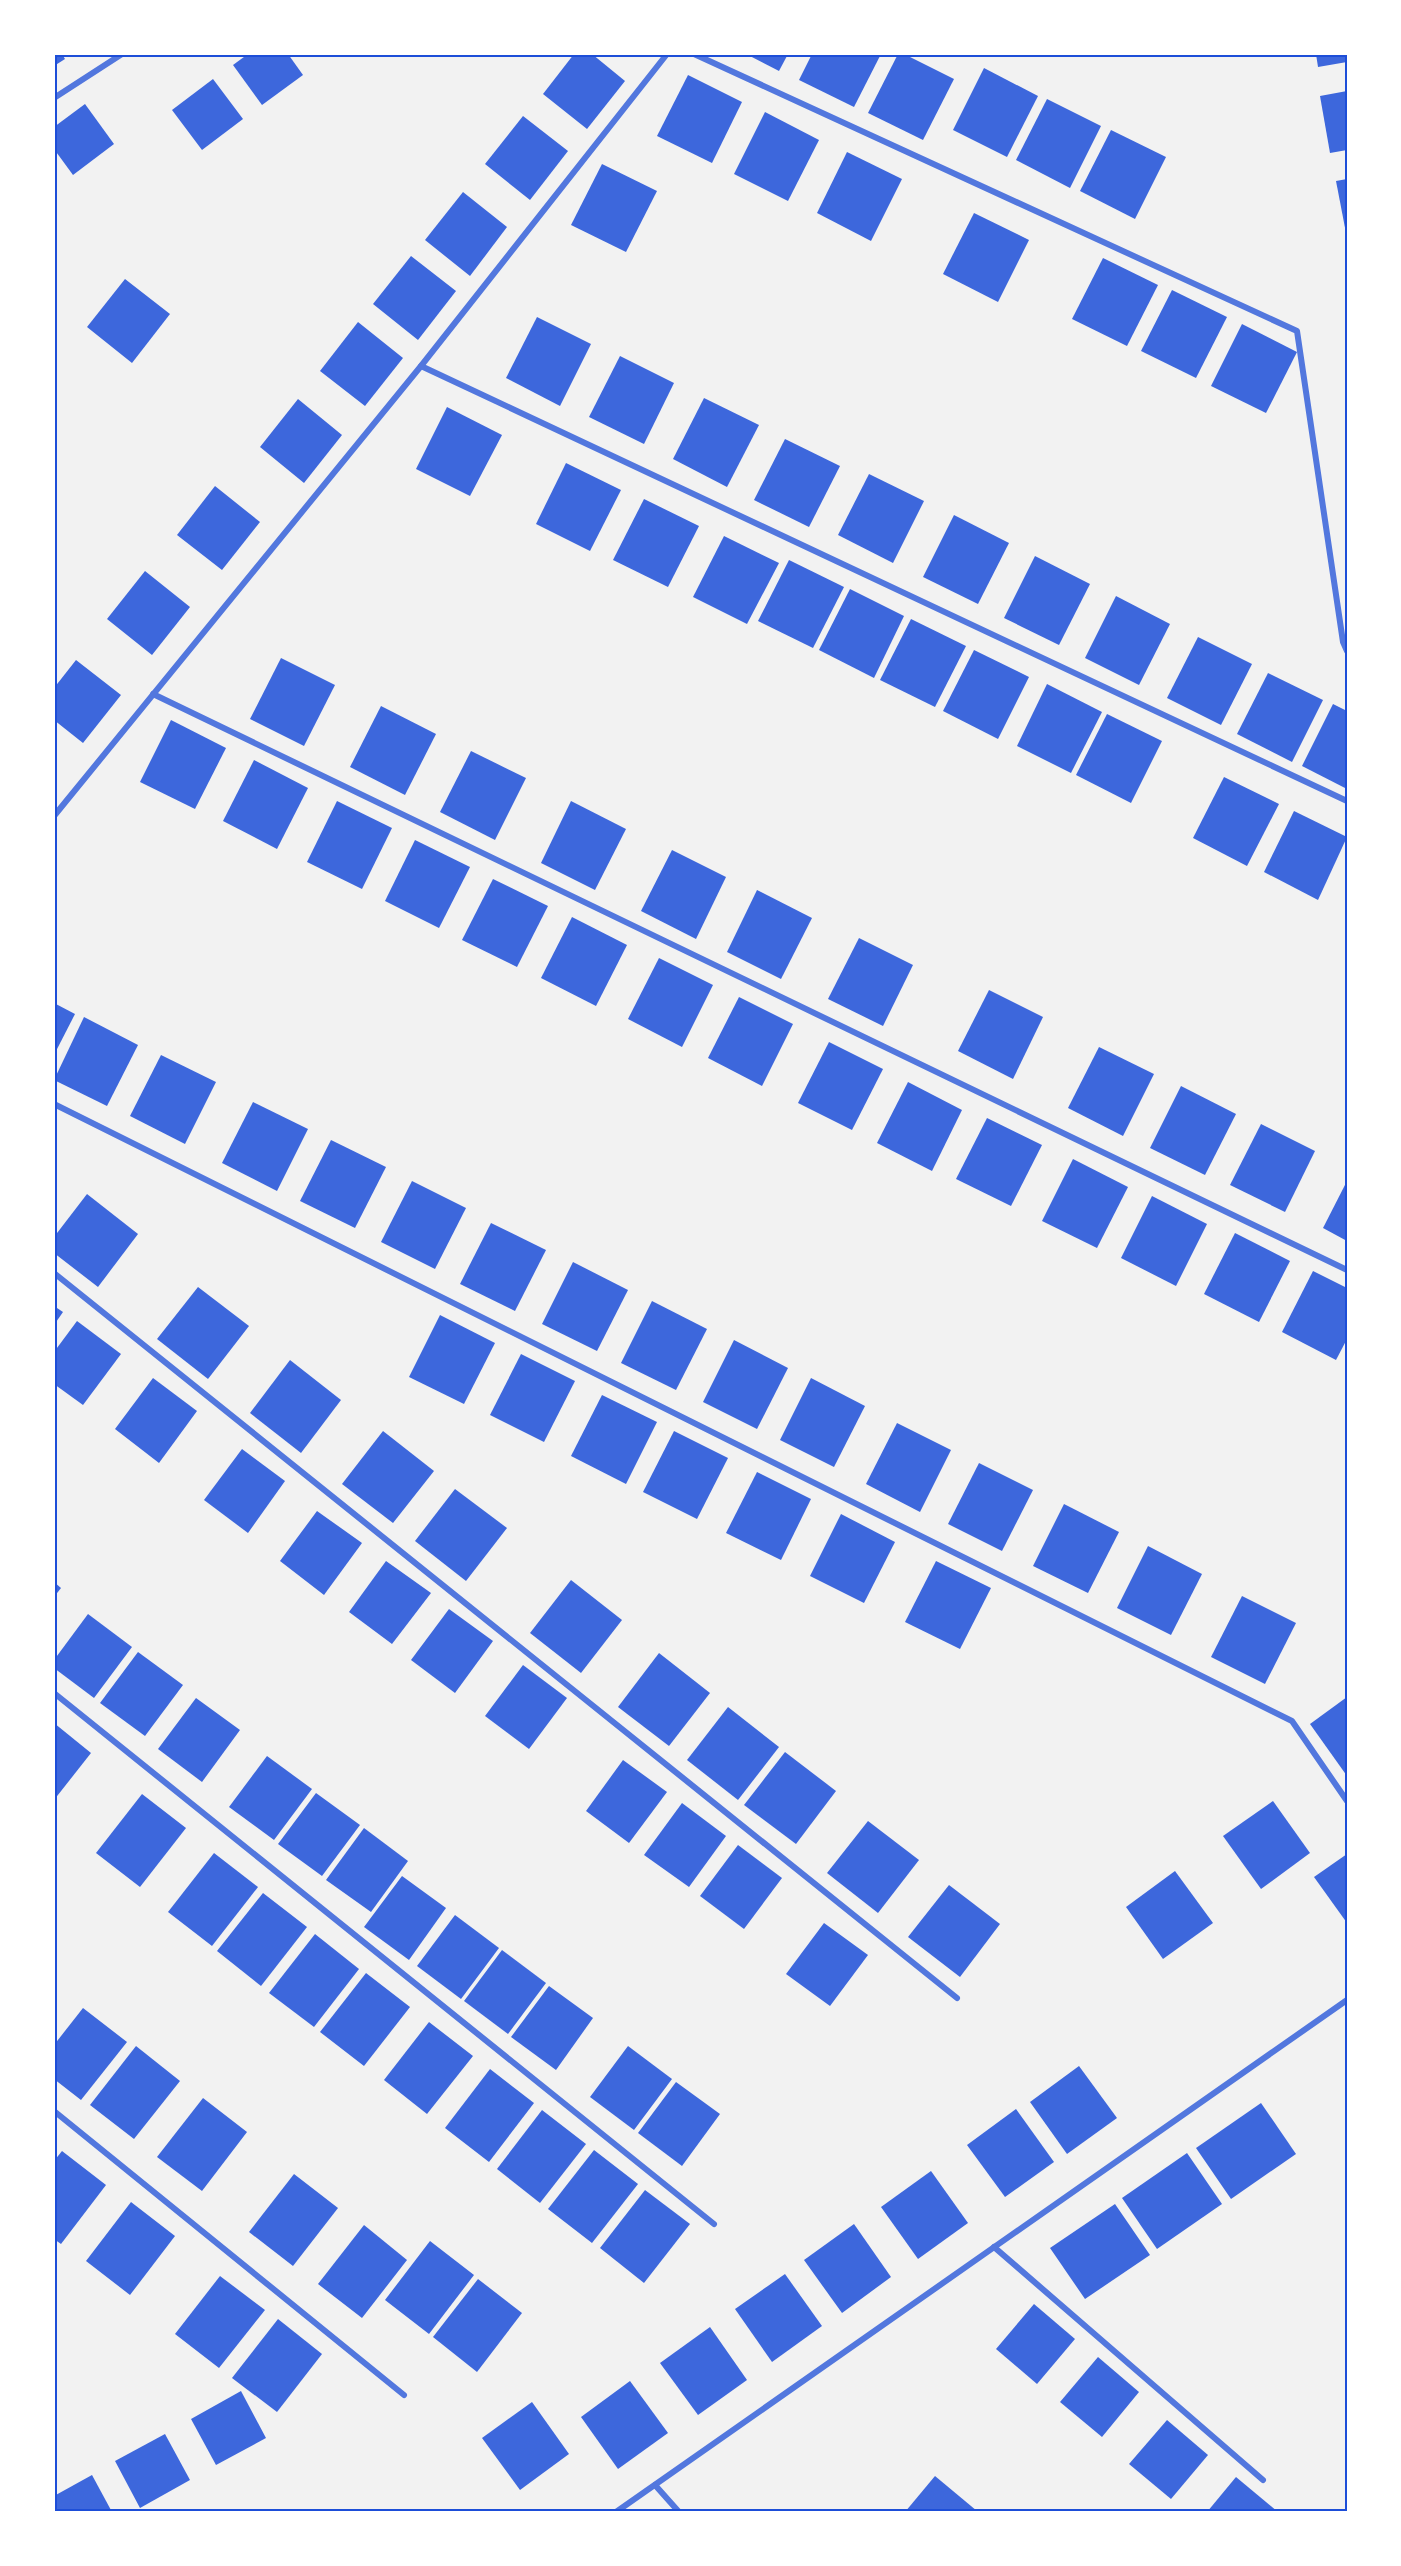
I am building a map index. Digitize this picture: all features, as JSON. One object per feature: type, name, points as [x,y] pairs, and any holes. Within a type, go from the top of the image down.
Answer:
[{"type":"street","points":[[54,98],[122,54]]},
{"type":"street","points":[[54,816],[421,366],[668,54]]},
{"type":"street","points":[[694,54],[1297,331],[1343,642],[1347,651]]},
{"type":"street","points":[[421,366],[1347,801]]},
{"type":"street","points":[[153,694],[1347,1270]]},
{"type":"street","points":[[54,1104],[1292,1721],[1347,1801]]},
{"type":"street","points":[[54,1273],[957,1998]]},
{"type":"street","points":[[54,1693],[714,2224]]},
{"type":"street","points":[[616,2512],[1347,2000]]},
{"type":"street","points":[[54,2111],[404,2395]]},
{"type":"street","points":[[994,2247],[1263,2480]]},
{"type":"street","points":[[655,2485],[680,2512]]},
{"type":"building","points":[[54,54],[62,54],[65,59],[54,66]]},
{"type":"building","points":[[248,54],[288,54],[303,75],[262,105],[233,65]]},
{"type":"building","points":[[574,54],[592,54],[625,81],[587,129],[543,94]]},
{"type":"building","points":[[746,54],[788,54],[779,71]]},
{"type":"building","points":[[812,54],[881,54],[854,107],[799,80]]},
{"type":"building","points":[[898,54],[904,54],[954,79],[923,140],[868,113]]},
{"type":"building","points":[[1316,54],[1347,54],[1347,62],[1318,67]]},
{"type":"building","points":[[984,68],[1038,96],[1007,157],[953,130]]},
{"type":"building","points":[[688,75],[742,102],[712,163],[657,136]]},
{"type":"building","points":[[213,79],[243,119],[202,150],[172,110]]},
{"type":"building","points":[[1347,91],[1347,150],[1330,153],[1320,96]]},
{"type":"building","points":[[1047,99],[1101,126],[1070,188],[1016,160]]},
{"type":"building","points":[[85,104],[114,144],[73,175],[54,149],[54,127]]},
{"type":"building","points":[[765,112],[819,140],[788,201],[734,174]]},
{"type":"building","points":[[523,116],[568,151],[530,200],[485,164]]},
{"type":"building","points":[[1111,130],[1166,157],[1135,219],[1080,191]]},
{"type":"building","points":[[847,152],[902,179],[871,241],[817,213]]},
{"type":"building","points":[[602,164],[657,191],[626,252],[571,225]]},
{"type":"building","points":[[1347,179],[1347,233],[1346,233],[1336,181]]},
{"type":"building","points":[[463,192],[507,227],[470,276],[425,240]]},
{"type":"building","points":[[974,213],[1029,240],[998,302],[943,274]]},
{"type":"building","points":[[411,256],[456,291],[418,340],[373,304]]},
{"type":"building","points":[[1103,258],[1158,285],[1127,346],[1072,319]]},
{"type":"building","points":[[125,279],[170,314],[132,363],[87,327]]},
{"type":"building","points":[[1172,290],[1227,317],[1196,378],[1141,351]]},
{"type":"building","points":[[537,317],[591,344],[560,406],[506,378]]},
{"type":"building","points":[[358,322],[403,358],[365,406],[320,371]]},
{"type":"building","points":[[1242,324],[1297,352],[1266,413],[1211,386]]},
{"type":"building","points":[[620,356],[674,383],[644,444],[589,417]]},
{"type":"building","points":[[704,398],[759,425],[727,487],[673,459]]},
{"type":"building","points":[[298,399],[342,435],[304,483],[260,447]]},
{"type":"building","points":[[447,407],[502,435],[470,496],[416,469]]},
{"type":"building","points":[[785,439],[840,466],[809,527],[754,500]]},
{"type":"building","points":[[566,463],[621,490],[590,551],[536,524]]},
{"type":"building","points":[[869,474],[924,501],[893,563],[838,535]]},
{"type":"building","points":[[215,486],[260,522],[222,570],[177,535]]},
{"type":"building","points":[[644,499],[699,526],[668,587],[613,560]]},
{"type":"building","points":[[954,515],[1009,543],[978,604],[923,577]]},
{"type":"building","points":[[724,536],[779,563],[747,624],[693,597]]},
{"type":"building","points":[[1035,556],[1090,584],[1059,645],[1004,618]]},
{"type":"building","points":[[789,560],[844,587],[813,648],[758,621]]},
{"type":"building","points":[[145,571],[190,607],[152,655],[107,619]]},
{"type":"building","points":[[850,589],[904,616],[874,678],[819,650]]},
{"type":"building","points":[[1116,596],[1170,624],[1139,685],[1085,658]]},
{"type":"building","points":[[911,619],[966,646],[935,707],[880,680]]},
{"type":"building","points":[[1198,637],[1252,664],[1221,725],[1167,698]]},
{"type":"building","points":[[974,650],[1029,677],[998,739],[943,711]]},
{"type":"building","points":[[281,658],[335,685],[304,746],[250,719]]},
{"type":"building","points":[[76,660],[121,695],[83,743],[54,720],[54,688]]},
{"type":"building","points":[[1268,673],[1323,700],[1292,762],[1237,734]]},
{"type":"building","points":[[1047,684],[1102,712],[1071,773],[1017,746]]},
{"type":"building","points":[[1333,704],[1347,711],[1347,789],[1302,766]]},
{"type":"building","points":[[381,706],[436,734],[405,795],[350,767]]},
{"type":"building","points":[[1107,714],[1162,741],[1131,803],[1076,775]]},
{"type":"building","points":[[171,720],[226,748],[195,809],[140,782]]},
{"type":"building","points":[[471,751],[526,778],[495,840],[440,812]]},
{"type":"building","points":[[254,760],[308,788],[277,849],[223,821]]},
{"type":"building","points":[[1224,777],[1279,804],[1247,866],[1193,838]]},
{"type":"building","points":[[337,801],[392,828],[362,889],[307,862]]},
{"type":"building","points":[[571,801],[626,829],[595,890],[541,863]]},
{"type":"building","points":[[1294,811],[1347,837],[1318,900],[1264,872]]},
{"type":"building","points":[[415,840],[470,867],[439,928],[385,901]]},
{"type":"building","points":[[672,850],[726,877],[696,939],[641,911]]},
{"type":"building","points":[[493,879],[548,906],[517,967],[462,940]]},
{"type":"building","points":[[757,890],[812,918],[781,979],[727,952]]},
{"type":"building","points":[[572,917],[627,945],[596,1006],[541,978]]},
{"type":"building","points":[[859,938],[913,965],[883,1026],[828,999]]},
{"type":"building","points":[[659,958],[713,985],[682,1047],[628,1019]]},
{"type":"building","points":[[989,990],[1043,1017],[1013,1079],[958,1051]]},
{"type":"building","points":[[739,997],[793,1024],[762,1086],[708,1058]]},
{"type":"building","points":[[54,1003],[75,1014],[54,1055]]},
{"type":"building","points":[[84,1017],[138,1045],[107,1106],[54,1080]]},
{"type":"building","points":[[829,1042],[883,1069],[852,1130],[798,1103]]},
{"type":"building","points":[[1099,1047],[1154,1074],[1123,1136],[1068,1108]]},
{"type":"building","points":[[161,1055],[216,1082],[185,1144],[130,1116]]},
{"type":"building","points":[[908,1082],[962,1110],[932,1171],[877,1143]]},
{"type":"building","points":[[1181,1086],[1236,1114],[1205,1175],[1150,1148]]},
{"type":"building","points":[[253,1102],[308,1129],[277,1191],[222,1163]]},
{"type":"building","points":[[987,1118],[1042,1145],[1011,1206],[956,1179]]},
{"type":"building","points":[[1261,1124],[1315,1151],[1285,1212],[1230,1185]]},
{"type":"building","points":[[331,1140],[386,1167],[355,1228],[300,1201]]},
{"type":"building","points":[[1073,1159],[1128,1187],[1097,1248],[1042,1221]]},
{"type":"building","points":[[412,1181],[466,1208],[435,1269],[381,1242]]},
{"type":"building","points":[[1347,1181],[1347,1241],[1323,1228]]},
{"type":"building","points":[[87,1194],[138,1234],[98,1287],[54,1253],[54,1237]]},
{"type":"building","points":[[1152,1196],[1207,1224],[1176,1286],[1121,1258]]},
{"type":"building","points":[[491,1223],[546,1250],[515,1311],[460,1284]]},
{"type":"building","points":[[1235,1233],[1290,1261],[1259,1322],[1204,1294]]},
{"type":"building","points":[[573,1262],[628,1290],[597,1351],[542,1324]]},
{"type":"building","points":[[1313,1271],[1347,1288],[1347,1339],[1336,1360],[1282,1332]]},
{"type":"building","points":[[198,1287],[249,1326],[208,1379],[157,1339]]},
{"type":"building","points":[[652,1301],[707,1329],[676,1390],[621,1363]]},
{"type":"building","points":[[54,1306],[63,1312],[54,1325]]},
{"type":"building","points":[[440,1315],[495,1343],[464,1404],[409,1377]]},
{"type":"building","points":[[77,1321],[121,1354],[83,1405],[54,1384],[54,1352]]},
{"type":"building","points":[[734,1340],[788,1368],[757,1429],[703,1402]]},
{"type":"building","points":[[521,1354],[575,1381],[544,1442],[490,1415]]},
{"type":"building","points":[[290,1360],[341,1400],[301,1453],[250,1413]]},
{"type":"building","points":[[153,1378],[197,1411],[159,1463],[115,1429]]},
{"type":"building","points":[[811,1378],[865,1406],[834,1467],[780,1440]]},
{"type":"building","points":[[602,1395],[657,1422],[626,1484],[571,1456]]},
{"type":"building","points":[[897,1423],[951,1450],[920,1512],[866,1484]]},
{"type":"building","points":[[383,1431],[434,1471],[393,1523],[342,1484]]},
{"type":"building","points":[[674,1431],[728,1458],[697,1519],[643,1492]]},
{"type":"building","points":[[242,1449],[285,1481],[248,1533],[204,1500]]},
{"type":"building","points":[[979,1463],[1033,1490],[1002,1551],[948,1524]]},
{"type":"building","points":[[757,1472],[811,1499],[781,1560],[726,1533]]},
{"type":"building","points":[[455,1489],[507,1528],[466,1581],[415,1541]]},
{"type":"building","points":[[1064,1504],[1119,1532],[1088,1593],[1033,1566]]},
{"type":"building","points":[[317,1511],[362,1543],[324,1595],[280,1561]]},
{"type":"building","points":[[841,1514],[895,1542],[864,1603],[810,1576]]},
{"type":"building","points":[[1148,1546],[1202,1574],[1171,1635],[1117,1608]]},
{"type":"building","points":[[386,1561],[431,1593],[392,1644],[349,1612]]},
{"type":"building","points":[[936,1561],[991,1588],[960,1649],[905,1622]]},
{"type":"building","points":[[571,1580],[622,1620],[581,1673],[530,1633]]},
{"type":"building","points":[[54,1582],[61,1588],[54,1597]]},
{"type":"building","points":[[1242,1596],[1296,1623],[1265,1684],[1211,1657]]},
{"type":"building","points":[[449,1609],[493,1641],[455,1693],[411,1660]]},
{"type":"building","points":[[88,1614],[132,1647],[94,1698],[54,1668],[54,1660]]},
{"type":"building","points":[[138,1652],[183,1685],[145,1736],[100,1703]]},
{"type":"building","points":[[659,1653],[710,1693],[669,1746],[618,1707]]},
{"type":"building","points":[[523,1665],[567,1698],[529,1749],[485,1716]]},
{"type":"building","points":[[1347,1697],[1347,1776],[1310,1724]]},
{"type":"building","points":[[196,1698],[240,1730],[202,1782],[158,1749]]},
{"type":"building","points":[[728,1707],[779,1747],[738,1800],[687,1760]]},
{"type":"building","points":[[54,1723],[91,1753],[54,1800]]},
{"type":"building","points":[[785,1752],[836,1791],[796,1844],[744,1805]]},
{"type":"building","points":[[267,1756],[312,1789],[274,1840],[229,1807]]},
{"type":"building","points":[[623,1760],[667,1792],[629,1843],[586,1811]]},
{"type":"building","points":[[316,1793],[360,1825],[322,1876],[278,1844]]},
{"type":"building","points":[[142,1794],[186,1828],[140,1887],[96,1853]]},
{"type":"building","points":[[1273,1801],[1310,1853],[1261,1889],[1223,1836]]},
{"type":"building","points":[[682,1803],[726,1836],[689,1887],[644,1855]]},
{"type":"building","points":[[868,1821],[919,1860],[878,1913],[827,1873]]},
{"type":"building","points":[[364,1828],[408,1861],[371,1912],[326,1880]]},
{"type":"building","points":[[738,1845],[782,1878],[744,1929],[700,1896]]},
{"type":"building","points":[[214,1853],[258,1887],[212,1946],[168,1912]]},
{"type":"building","points":[[1347,1854],[1347,1923],[1314,1877]]},
{"type":"building","points":[[1175,1871],[1213,1923],[1163,1959],[1126,1907]]},
{"type":"building","points":[[402,1876],[446,1908],[409,1960],[364,1927]]},
{"type":"building","points":[[949,1885],[1000,1924],[960,1977],[908,1937]]},
{"type":"building","points":[[263,1893],[307,1927],[261,1986],[217,1951]]},
{"type":"building","points":[[455,1915],[499,1948],[461,1999],[417,1966]]},
{"type":"building","points":[[824,1923],[868,1955],[830,2006],[786,1974]]},
{"type":"building","points":[[315,1934],[359,1969],[314,2027],[269,1993]]},
{"type":"building","points":[[502,1950],[546,1983],[508,2034],[464,2001]]},
{"type":"building","points":[[366,1973],[410,2007],[364,2066],[320,2032]]},
{"type":"building","points":[[549,1986],[593,2018],[556,2070],[511,2037]]},
{"type":"building","points":[[83,2008],[127,2042],[81,2100],[54,2079],[54,2045]]},
{"type":"building","points":[[429,2022],[473,2056],[427,2114],[384,2080]]},
{"type":"building","points":[[136,2046],[180,2081],[134,2139],[90,2105]]},
{"type":"building","points":[[628,2046],[672,2079],[634,2130],[590,2097]]},
{"type":"building","points":[[1079,2066],[1117,2118],[1067,2154],[1030,2102]]},
{"type":"building","points":[[490,2069],[534,2103],[489,2162],[445,2128]]},
{"type":"building","points":[[676,2082],[720,2114],[682,2166],[638,2133]]},
{"type":"building","points":[[203,2098],[247,2132],[202,2191],[157,2157]]},
{"type":"building","points":[[1261,2103],[1296,2154],[1231,2199],[1196,2148]]},
{"type":"building","points":[[1016,2109],[1054,2162],[1005,2197],[967,2145]]},
{"type":"building","points":[[542,2110],[586,2144],[540,2203],[497,2169]]},
{"type":"building","points":[[594,2150],[638,2184],[592,2243],[548,2209]]},
{"type":"building","points":[[62,2151],[106,2185],[61,2244],[54,2239],[54,2161]]},
{"type":"building","points":[[1187,2153],[1222,2204],[1157,2249],[1122,2198]]},
{"type":"building","points":[[931,2171],[968,2223],[918,2259],[881,2207]]},
{"type":"building","points":[[294,2174],[338,2208],[293,2266],[249,2232]]},
{"type":"building","points":[[645,2190],[690,2224],[644,2283],[600,2248]]},
{"type":"building","points":[[131,2202],[175,2236],[130,2295],[86,2261]]},
{"type":"building","points":[[1115,2204],[1150,2255],[1085,2299],[1050,2248]]},
{"type":"building","points":[[854,2224],[891,2277],[842,2313],[804,2260]]},
{"type":"building","points":[[364,2225],[407,2260],[362,2318],[318,2284]]},
{"type":"building","points":[[430,2241],[474,2275],[429,2334],[385,2300]]},
{"type":"building","points":[[785,2274],[822,2326],[772,2362],[735,2309]]},
{"type":"building","points":[[220,2276],[265,2310],[219,2368],[175,2334]]},
{"type":"building","points":[[478,2279],[522,2313],[477,2372],[433,2337]]},
{"type":"building","points":[[1034,2304],[1075,2339],[1037,2384],[996,2349]]},
{"type":"building","points":[[278,2319],[322,2354],[277,2412],[232,2378]]},
{"type":"building","points":[[710,2327],[747,2380],[698,2415],[660,2363]]},
{"type":"building","points":[[1098,2357],[1139,2392],[1102,2437],[1060,2402]]},
{"type":"building","points":[[630,2381],[668,2433],[618,2469],[581,2417]]},
{"type":"building","points":[[241,2391],[266,2438],[216,2465],[191,2419]]},
{"type":"building","points":[[532,2402],[569,2454],[520,2490],[482,2438]]},
{"type":"building","points":[[1167,2420],[1208,2455],[1171,2499],[1129,2464]]},
{"type":"building","points":[[165,2434],[190,2480],[140,2508],[115,2461]]},
{"type":"building","points":[[92,2475],[112,2512],[54,2512],[54,2496]]},
{"type":"building","points":[[935,2476],[977,2511],[905,2512]]},
{"type":"building","points":[[1236,2477],[1278,2512],[1207,2512]]}]
